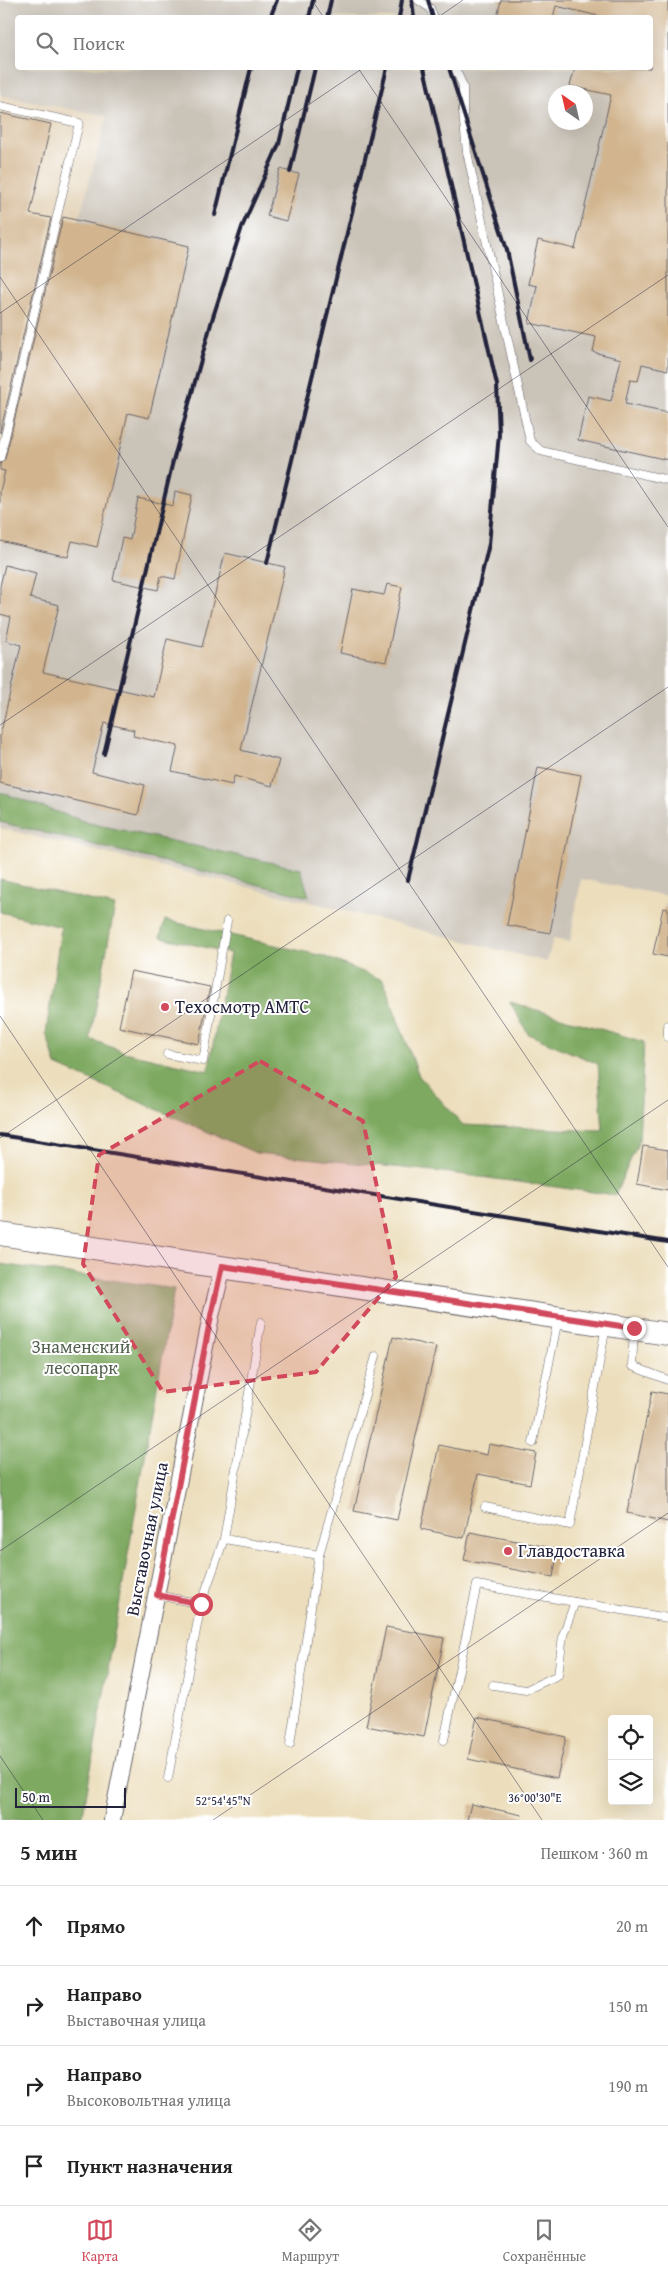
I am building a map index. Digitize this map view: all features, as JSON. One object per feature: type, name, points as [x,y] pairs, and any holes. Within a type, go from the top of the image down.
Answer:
[{"type":"main road","points":[[0,1234],[668,1334]]},
{"type":"street","name":"Выставочная улица","points":[[112,1820],[222,1266]]},
{"type":"lane","points":[[418,0],[430,8],[433,15]]},
{"type":"lane","points":[[456,70],[463,86],[463,112],[467,152],[530,440],[541,451],[668,480]]},
{"type":"lane","points":[[0,106],[79,124],[0,458]]},
{"type":"lane","points":[[168,1054],[203,1061],[227,921]]},
{"type":"lane","points":[[668,1025],[668,1036]]},
{"type":"lane","points":[[533,1443],[558,1317]]},
{"type":"lane","points":[[168,1778],[201,1604],[224,1539],[261,1322]]},
{"type":"lane","points":[[485,1507],[570,1525],[606,1324]]},
{"type":"lane","points":[[634,1328],[632,1366],[668,1380]]},
{"type":"lane","points":[[290,1744],[319,1554],[376,1356]]},
{"type":"lane","points":[[224,1539],[319,1554]]},
{"type":"lane","points":[[444,1740],[477,1585],[668,1618]]},
{"type":"lane","points":[[157,1595],[201,1604]]},
{"type":"lane","points":[[493,1685],[526,1690],[558,1675],[563,1634],[575,1602]]},
{"type":"highlighted area","points":[[260,1061],[363,1121],[396,1277],[316,1372],[163,1392],[83,1264],[99,1155]]},
{"type":"shaded area","points":[[0,0],[668,0],[668,957],[653,954],[667,896],[581,879],[570,942],[553,939],[547,962],[322,905],[0,828],[0,510],[107,116],[0,95]]},
{"type":"shaded area","points":[[0,95],[107,115],[0,510]]},
{"type":"green space","points":[[0,792],[89,823],[301,869],[309,897],[0,822]]},
{"type":"green space","points":[[0,879],[115,906],[90,1039],[124,1052],[208,1071],[230,953],[160,937],[165,920],[323,956],[383,980],[419,1076],[463,1125],[603,1131],[598,1064],[528,1034],[510,1002],[644,1042],[639,1141],[615,1195],[443,1172],[256,1153],[56,1065],[46,1033],[61,927],[0,912]]},
{"type":"green space","name":"Знаменский лесопарк","points":[[0,1264],[174,1289],[82,1820],[0,1820]]},
{"type":"building","points":[[501,0],[668,0],[668,370],[642,364],[638,381],[630,380],[625,404],[668,413],[668,460],[578,440],[588,396],[611,401],[621,359],[593,352],[596,337],[529,323],[537,286],[528,284],[538,240],[575,249],[611,95],[593,91],[593,85],[570,85],[574,70],[653,70],[653,15],[594,15],[556,6],[554,15],[498,15]]},
{"type":"building","points":[[0,113],[51,124],[30,214],[51,218],[0,433]]},
{"type":"building","points":[[280,169],[299,174],[286,221],[267,216]]},
{"type":"building","points":[[63,217],[189,246],[149,418],[128,413],[97,547],[72,541],[68,557],[0,541],[0,491],[5,471],[0,470],[0,464],[5,459]]},
{"type":"building","points":[[175,491],[192,495],[175,579],[161,576],[158,590],[113,580],[122,538],[130,540],[138,498],[173,506]]},
{"type":"building","points":[[225,553],[285,567],[241,750],[279,760],[272,786],[234,776],[232,785],[172,771],[178,746],[133,736],[134,730],[104,723],[92,772],[145,785],[138,815],[0,783],[0,736],[21,645],[6,641],[11,617],[0,614],[0,586],[5,565],[36,573],[30,598],[59,605],[43,672],[154,697],[167,639],[202,647]]},
{"type":"building","points":[[387,584],[402,587],[386,662],[340,653],[353,589],[384,595]]},
{"type":"building","points":[[538,767],[581,775],[550,933],[507,925]]},
{"type":"building","points":[[663,908],[668,909],[668,957],[653,954]]},
{"type":"building","name":"Техосмотр АМТС","points":[[131,971],[210,987],[199,1044],[119,1027]]},
{"type":"building","points":[[643,1146],[668,1150],[668,1190],[637,1184]]},
{"type":"building","points":[[393,1337],[436,1347],[397,1520],[354,1511]]},
{"type":"building","points":[[652,1391],[668,1394],[668,1522],[627,1513]]},
{"type":"building","points":[[489,1444],[536,1453],[530,1484],[478,1474],[464,1538],[421,1529],[439,1445],[487,1455]]},
{"type":"building","points":[[470,1532],[558,1549],[553,1577],[464,1560]]},
{"type":"building","points":[[386,1627],[444,1638],[424,1737],[366,1726]]},
{"type":"building","points":[[477,1717],[566,1737],[557,1778],[468,1759]]},
{"type":"building","points":[[471,1804],[522,1815],[521,1820],[467,1820]]},
{"type":"railway","points":[[271,15],[277,0]]},
{"type":"railway","points":[[310,15],[313,0]]},
{"type":"railway","points":[[328,15],[331,0]]},
{"type":"railway","points":[[400,15],[402,0]]},
{"type":"railway","points":[[412,0],[414,15]]},
{"type":"railway","points":[[428,0],[432,15]]},
{"type":"railway","points":[[215,215],[251,70]]},
{"type":"railway","points":[[104,754],[172,465],[212,320],[242,227],[279,144],[297,70]]},
{"type":"railway","points":[[290,172],[315,70]]},
{"type":"railway","points":[[267,563],[387,70]]},
{"type":"railway","points":[[408,880],[489,544],[499,434],[497,385],[424,70]]},
{"type":"railway","points":[[450,70],[507,250],[530,360]]},
{"type":"railway","points":[[0,1135],[668,1242]]},
{"type":"place","name":"Техосмотр АМТС","points":[[165,1007]]},
{"type":"place","name":"Главдоставка","points":[[508,1551]]},
{"type":"route","points":[[201,1604],[157,1595],[222,1266],[634,1328]]}]
